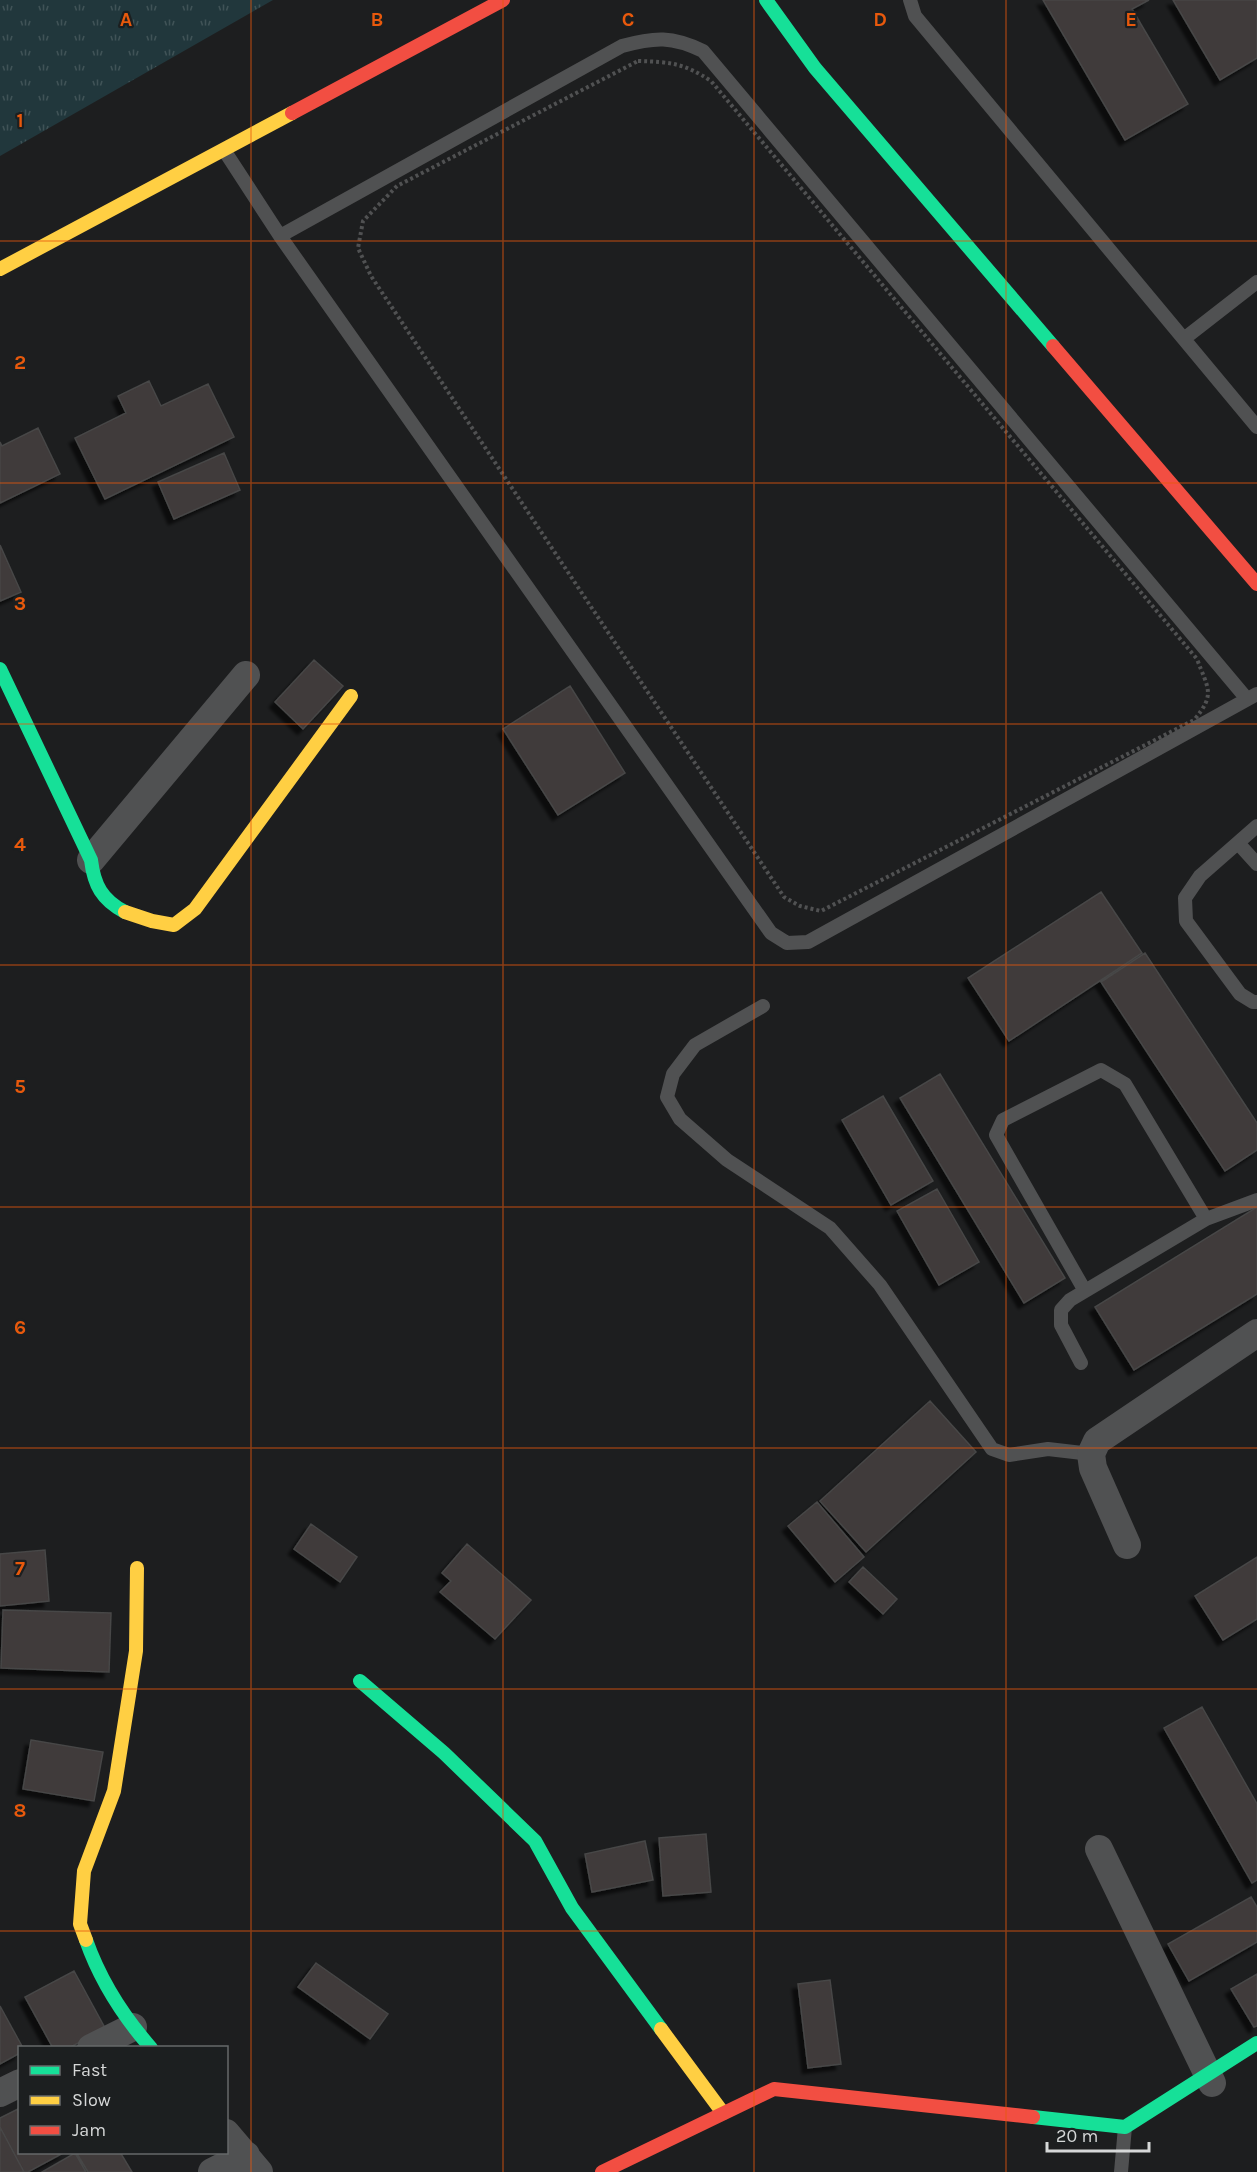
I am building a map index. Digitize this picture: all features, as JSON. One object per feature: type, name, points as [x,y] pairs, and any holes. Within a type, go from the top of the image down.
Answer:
[{"type":"street","points":[[0,269],[502,0]]},
{"type":"street","points":[[766,0],[815,68],[1257,584]]},
{"type":"street","points":[[0,669],[91,860],[94,883],[103,896],[121,909],[148,922],[174,925],[195,909],[351,696]]},
{"type":"street","points":[[91,860],[246,675]]},
{"type":"street","points":[[1128,1545],[1093,1468],[1091,1454],[1097,1441],[1257,1333]]},
{"type":"street","points":[[100,2046],[142,2037],[96,1970],[80,1923],[84,1871],[114,1791],[136,1651],[137,1568]]},
{"type":"street","points":[[360,1681],[444,1753],[535,1841],[572,1908],[723,2114]]},
{"type":"street","points":[[1098,1849],[1212,2083]]},
{"type":"street","points":[[602,2172],[774,2089],[1125,2127],[1257,2043]]},
{"type":"street","points":[[0,2093],[18,2084]]},
{"type":"street","points":[[212,2172],[253,2163],[228,2135]]},
{"type":"lane","points":[[910,0],[915,16],[1257,427]]},
{"type":"lane","points":[[223,148],[280,236],[771,933],[788,943],[808,942],[1252,697],[703,51],[681,41],[651,38],[622,46],[280,236]]},
{"type":"lane","points":[[1185,338],[1257,282]]},
{"type":"lane","points":[[1257,826],[1200,876],[1185,898],[1186,921],[1240,994],[1257,1002]]},
{"type":"lane","points":[[1239,843],[1257,864]]},
{"type":"lane","points":[[763,1006],[695,1045],[673,1074],[667,1097],[680,1119],[727,1160],[830,1228],[880,1285],[992,1449],[1010,1455],[1048,1449],[1091,1454]]},
{"type":"lane","points":[[1085,1291],[996,1136],[1003,1120],[1101,1070],[1125,1084],[1206,1219]]},
{"type":"lane","points":[[1081,1363],[1061,1325],[1061,1310],[1070,1300],[1206,1219],[1257,1200]]},
{"type":"lane","points":[[1121,2172],[1125,2127]]},
{"type":"path","points":[[638,61],[674,62],[694,70],[711,81],[1197,659],[1208,689],[1208,703],[1194,720],[821,911],[800,906],[784,897],[371,276],[358,248],[363,221],[397,186],[638,61]]},
{"type":"green space","points":[[0,0],[273,0],[0,156]]},
{"type":"building","points":[[1043,0],[1149,0],[1132,9],[1188,104],[1125,140]]},
{"type":"building","points":[[1173,0],[1257,0],[1257,58],[1220,80]]},
{"type":"building","points":[[149,381],[161,406],[208,384],[234,437],[105,499],[75,438],[126,413],[118,396]]},
{"type":"building","points":[[38,428],[60,474],[0,503],[0,442],[2,446]]},
{"type":"building","points":[[224,453],[240,490],[174,519],[158,482]]},
{"type":"building","points":[[0,545],[21,592],[0,601]]},
{"type":"building","points":[[314,660],[343,686],[303,729],[275,702]]},
{"type":"building","points":[[570,686],[625,773],[558,815],[503,729]]},
{"type":"building","points":[[1101,892],[1142,953],[1009,1041],[968,978]]},
{"type":"building","points":[[1145,953],[1257,1123],[1257,1150],[1225,1171],[1101,982]]},
{"type":"building","points":[[940,1074],[1065,1278],[1024,1303],[900,1098]]},
{"type":"building","points":[[883,1096],[933,1181],[891,1205],[842,1120]]},
{"type":"building","points":[[937,1189],[979,1262],[939,1285],[897,1211]]},
{"type":"building","points":[[1257,1207],[1257,1294],[1134,1370],[1095,1307]]},
{"type":"building","points":[[930,1401],[976,1452],[866,1552],[820,1501]]},
{"type":"building","points":[[817,1502],[864,1557],[835,1582],[788,1526]]},
{"type":"building","points":[[311,1524],[357,1557],[340,1582],[294,1549]]},
{"type":"building","points":[[467,1544],[531,1600],[495,1639],[440,1592],[451,1581],[442,1573]]},
{"type":"building","points":[[45,1550],[49,1601],[0,1606],[0,1554]]},
{"type":"building","points":[[1257,1557],[1257,1619],[1223,1640],[1195,1596]]},
{"type":"building","points":[[863,1567],[897,1599],[883,1614],[849,1582]]},
{"type":"building","points":[[3,1610],[111,1613],[109,1672],[1,1668]]},
{"type":"building","points":[[1202,1707],[1257,1804],[1257,1880],[1252,1883],[1164,1728]]},
{"type":"building","points":[[31,1740],[103,1752],[94,1801],[23,1789]]},
{"type":"building","points":[[706,1834],[711,1892],[663,1896],[659,1838]]},
{"type":"building","points":[[645,1841],[653,1880],[592,1892],[585,1854]]},
{"type":"building","points":[[1251,1897],[1257,1907],[1257,1942],[1189,1981],[1168,1944]]},
{"type":"building","points":[[316,1963],[388,2014],[370,2039],[298,1987]]},
{"type":"building","points":[[74,1971],[105,2028],[73,2046],[52,2046],[25,1997]]},
{"type":"building","points":[[1257,1974],[1257,2026],[1254,2027],[1231,1989]]},
{"type":"building","points":[[830,1980],[841,2064],[808,2068],[798,1984]]},
{"type":"building","points":[[0,2006],[22,2046],[18,2046],[18,2054],[0,2064]]},
{"type":"building","points":[[18,2109],[18,2154],[61,2154],[24,2172],[0,2127],[0,2118]]},
{"type":"building","points":[[0,2127],[24,2172],[0,2172]]},
{"type":"building","points":[[76,2154],[86,2172],[42,2172]]},
{"type":"building","points":[[77,2154],[121,2154],[132,2172],[88,2172]]},
{"type":"traffic: fast","points":[[766,0],[815,68],[1053,346]]},
{"type":"traffic: fast","points":[[0,669],[91,860],[94,877],[100,891],[110,902],[125,912]]},
{"type":"traffic: fast","points":[[360,1681],[444,1753],[535,1841],[572,1908],[661,2029]]},
{"type":"traffic: fast","points":[[86,1940],[113,1997],[149,2046]]},
{"type":"traffic: fast","points":[[1033,2117],[1125,2127],[1257,2043]]},
{"type":"traffic: slow","points":[[0,269],[292,113]]},
{"type":"traffic: slow","points":[[125,912],[174,925],[195,909],[351,696]]},
{"type":"traffic: slow","points":[[86,1940],[80,1924],[84,1871],[114,1791],[136,1651],[137,1568]]},
{"type":"traffic: slow","points":[[661,2029],[723,2113]]},
{"type":"traffic: jam","points":[[292,113],[503,0]]},
{"type":"traffic: jam","points":[[1053,346],[1257,584]]},
{"type":"traffic: jam","points":[[602,2172],[774,2089],[1033,2117]]}]
